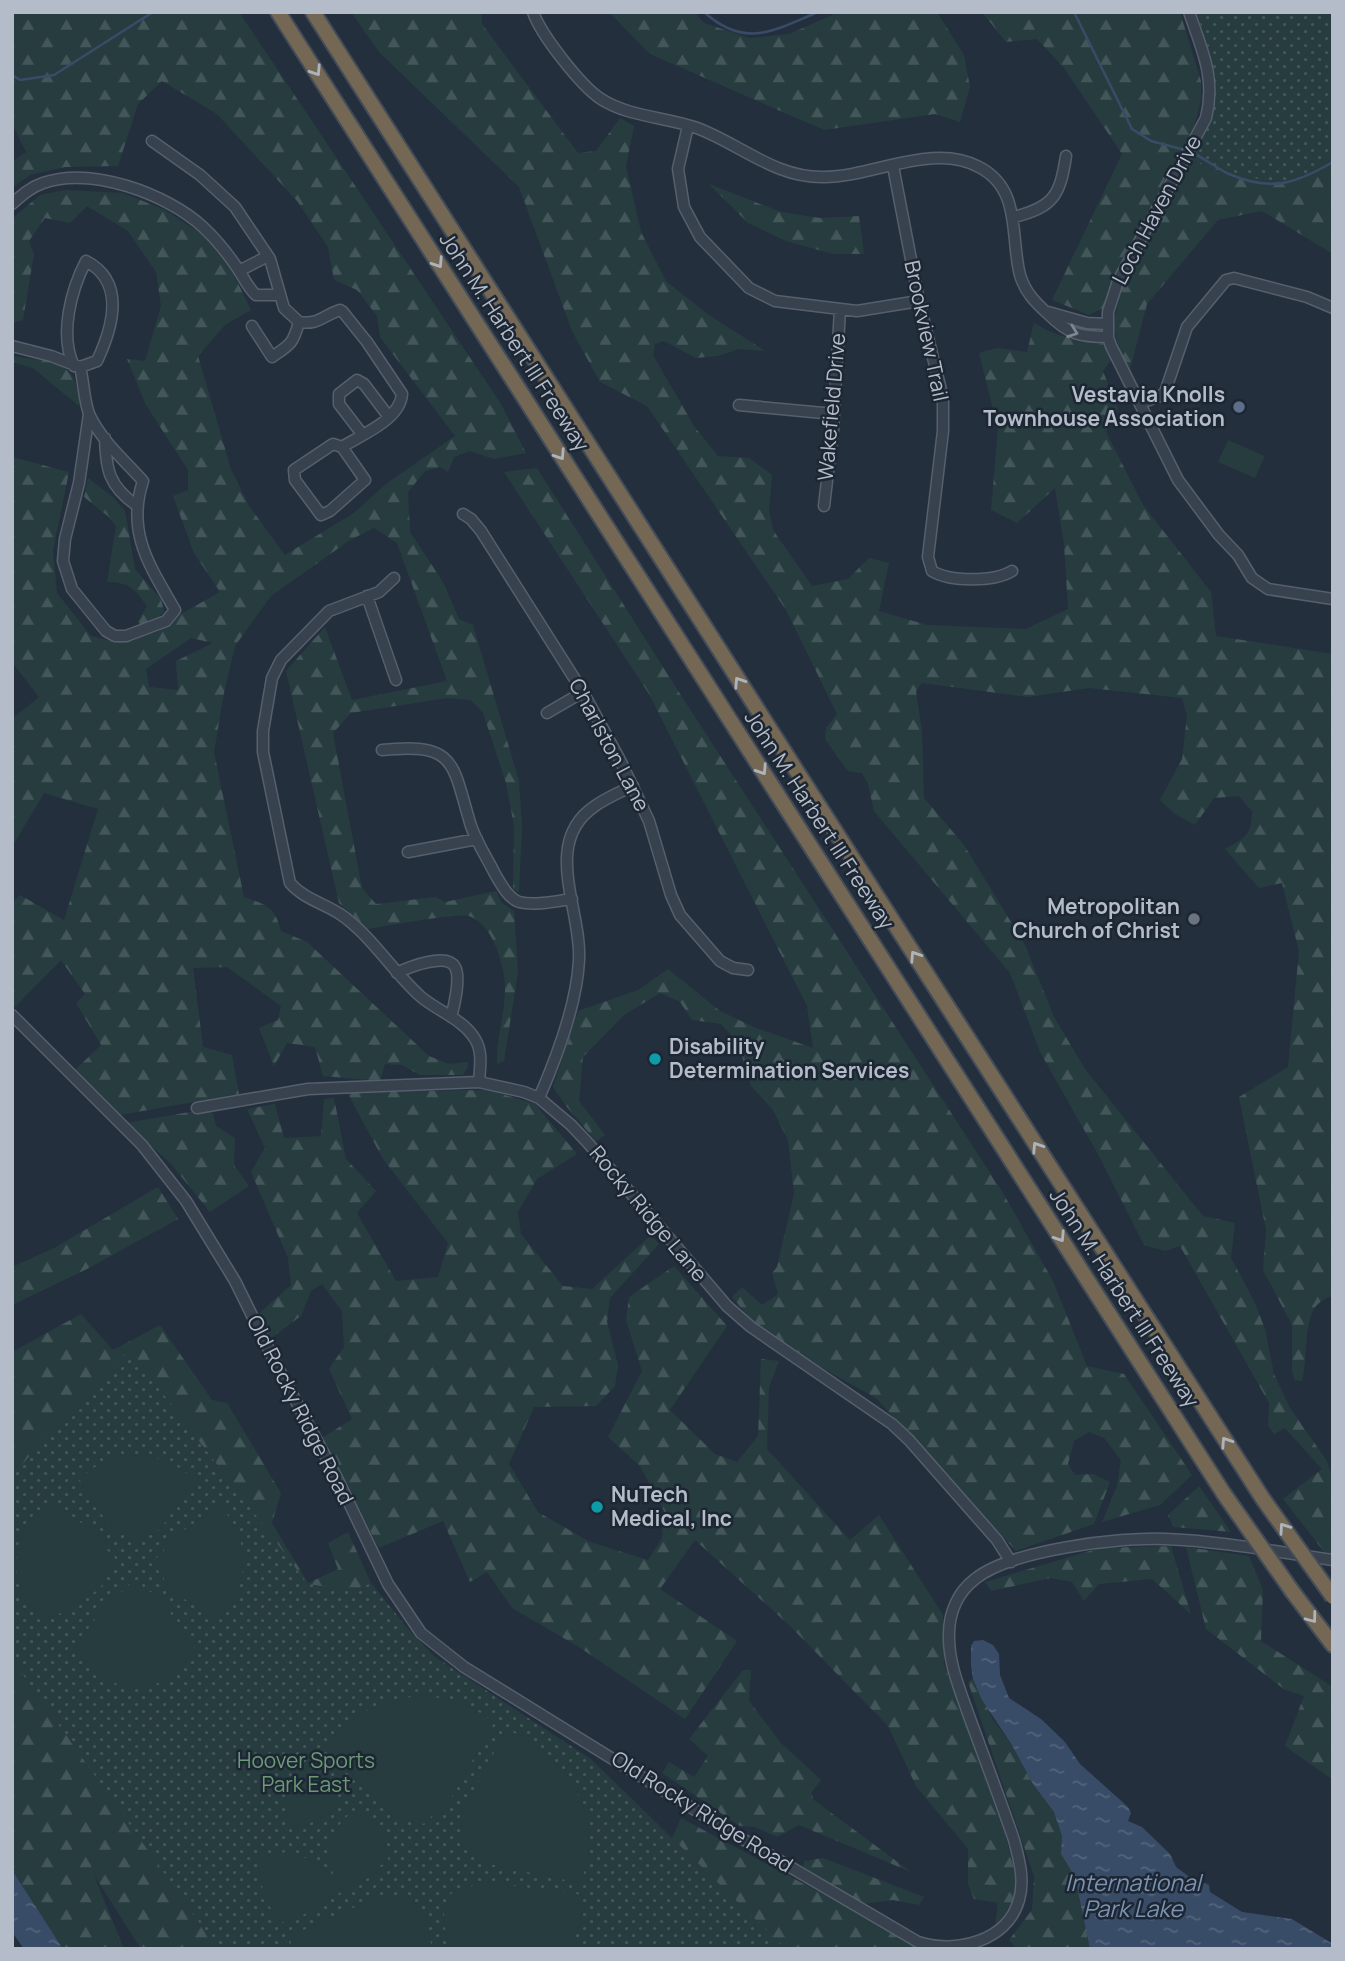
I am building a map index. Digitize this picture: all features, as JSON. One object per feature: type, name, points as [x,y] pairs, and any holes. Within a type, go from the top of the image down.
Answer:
[{"type":"highway","name":"John M. Harbert III Freeway","points":[[313,12],[788,759],[1264,1499],[1333,1597]]},
{"type":"highway","name":"John M. Harbert III Freeway","points":[[279,13],[1224,1494],[1333,1645]]},
{"type":"street","points":[[533,12],[541,30],[581,80],[600,98],[624,109],[688,125],[780,170],[796,175],[837,176],[943,158],[963,160],[980,167],[993,177],[1004,191],[1014,217],[1020,275],[1029,294],[1060,327],[1069,332],[1090,337],[1108,337]]},
{"type":"street","name":"Loch Haven Drive","points":[[1189,12],[1210,76],[1209,106],[1196,138],[1121,273],[1112,296],[1108,337],[1117,361],[1141,403],[1178,480],[1219,535],[1238,555],[1256,584],[1268,589],[1333,599]]},
{"type":"street","points":[[688,125],[680,157],[678,182],[688,218],[700,237],[749,288],[775,301],[841,309],[869,310],[919,301]]},
{"type":"street","points":[[152,141],[200,175],[235,207],[268,256],[284,308],[299,322],[312,324],[334,312],[343,312],[400,389],[402,399],[399,407],[389,417],[342,447],[333,444],[295,470],[295,480],[321,515],[330,511],[365,480],[342,447]]},
{"type":"street","points":[[1014,217],[1040,209],[1049,203],[1062,179],[1066,156]]},
{"type":"street","name":"Brookview Trail","points":[[893,166],[919,301],[941,384],[944,414],[928,574],[992,579],[1012,571]]},
{"type":"street","points":[[12,204],[32,187],[58,180],[78,178],[121,184],[183,211],[218,243],[249,289],[256,295],[279,295]]},
{"type":"street","points":[[239,271],[268,256]]},
{"type":"street","points":[[12,346],[51,356],[77,367],[97,361],[106,342],[113,307],[111,289],[105,275],[86,261],[76,281],[68,325],[68,354],[77,367],[85,385],[89,414],[79,483],[65,539],[63,561],[72,589],[106,631],[115,636],[126,636],[166,621],[176,610],[145,554],[138,534],[136,505],[143,481],[104,438],[89,414]]},
{"type":"street","points":[[1141,403],[1165,392],[1187,327],[1226,280],[1234,278],[1307,296],[1333,308]]},
{"type":"street","name":"Wakefield Drive","points":[[824,506],[841,309]]},
{"type":"street","points":[[1044,311],[1079,321],[1108,324]]},
{"type":"street","points":[[252,326],[272,357],[293,343],[299,322]]},
{"type":"street","points":[[362,435],[339,404],[339,394],[357,380],[364,384],[389,417]]},
{"type":"street","points":[[739,405],[834,414]]},
{"type":"street","points":[[104,438],[111,482],[123,496],[136,505]]},
{"type":"street","name":"Charlston Lane","points":[[463,514],[481,531],[583,692],[633,786],[657,842],[671,895],[680,915],[720,961],[733,968],[748,970]]},
{"type":"street","points":[[394,578],[379,592],[329,611],[281,660],[272,678],[263,731],[263,752],[290,883],[298,892],[340,914],[355,926],[422,998],[471,1033],[478,1043],[481,1061],[479,1082]]},
{"type":"street","points":[[367,596],[396,680]]},
{"type":"street","points":[[547,713],[583,692]]},
{"type":"street","points":[[382,750],[418,747],[435,752],[446,760],[457,775],[477,839],[511,898],[520,902],[572,899]]},
{"type":"street","points":[[539,1098],[554,1062],[578,974],[580,945],[565,866],[568,847],[579,821],[594,806],[633,786]]},
{"type":"street","points":[[408,852],[477,839]]},
{"type":"street","points":[[397,973],[412,965],[449,961],[455,967],[457,975],[451,1017]]},
{"type":"street","name":"Old Rocky Ridge Road","points":[[12,1015],[142,1145],[186,1201],[235,1281],[337,1478],[388,1584],[421,1633],[464,1667],[729,1831],[887,1926],[928,1946],[961,1947],[983,1939],[1007,1923],[1019,1900],[1022,1884],[1017,1853],[955,1676],[948,1643],[952,1612],[964,1590],[977,1577],[1011,1562],[1094,1542],[1141,1538],[1196,1541],[1333,1560]]},
{"type":"street","name":"Rocky Ridge Lane","points":[[197,1108],[308,1089],[479,1082],[524,1091],[539,1098],[565,1119],[588,1143],[727,1306],[751,1327],[892,1424],[997,1540],[1011,1562]]},
{"type":"green space","points":[[12,12],[239,12],[501,404],[526,453],[494,459],[470,451],[454,457],[448,472],[440,467],[425,471],[408,492],[410,532],[443,582],[459,619],[473,625],[519,781],[522,826],[519,892],[513,889],[514,826],[506,783],[483,713],[471,700],[447,698],[351,713],[333,733],[362,888],[376,904],[436,897],[445,902],[496,891],[501,902],[514,911],[518,972],[504,1061],[497,1064],[505,998],[503,969],[491,937],[477,920],[469,916],[451,916],[368,929],[339,903],[286,671],[325,627],[352,700],[447,681],[397,543],[374,528],[350,540],[271,596],[235,646],[214,752],[244,897],[269,908],[281,931],[307,942],[429,1056],[449,1064],[467,1062],[468,1067],[463,1075],[420,1075],[402,1065],[385,1064],[380,1081],[323,1076],[315,1047],[287,1043],[274,1066],[259,1028],[278,1020],[281,1006],[227,967],[193,968],[203,1047],[232,1055],[239,1094],[120,1115],[75,1070],[101,1045],[76,1003],[85,994],[61,960],[14,1008],[12,1006],[12,903],[20,895],[64,920],[98,809],[44,793],[12,847],[12,719],[39,697],[12,662],[12,457],[69,472],[53,551],[57,593],[91,636],[115,642],[160,631],[179,615],[220,592],[194,553],[173,496],[188,490],[188,470],[146,405],[127,359],[145,361],[161,306],[156,272],[128,231],[87,206],[70,223],[45,218],[29,241],[34,254],[23,320],[12,323],[14,217],[40,195],[65,190],[123,193],[165,210],[200,233],[229,265],[251,310],[225,325],[198,356],[231,469],[249,506],[285,555],[354,513],[386,484],[455,436],[380,337],[377,316],[357,290],[334,280],[328,247],[297,201],[217,114],[162,81],[138,104],[118,166],[65,167],[30,175],[12,188],[12,162],[26,152],[12,123]],"holes":[[[191,638],[213,643],[176,661],[178,690],[149,687],[146,669]]]},
{"type":"green space","points":[[351,12],[481,12],[482,24],[578,153],[596,151],[620,118],[634,126],[626,166],[641,232],[666,281],[706,313],[765,351],[739,349],[718,356],[696,358],[664,341],[655,344],[653,355],[694,426],[718,456],[749,458],[772,475],[769,509],[773,530],[812,586],[848,579],[869,558],[889,563],[879,611],[927,625],[1026,629],[1068,609],[1064,544],[1055,488],[1017,523],[991,510],[998,429],[979,353],[997,348],[1027,352],[1034,323],[1067,338],[1103,343],[1111,360],[1103,371],[1118,409],[1106,432],[1143,505],[1211,592],[1216,636],[1333,654],[1333,1295],[1313,1310],[1302,1381],[1295,1380],[1292,1371],[1292,1325],[1263,1270],[1266,1230],[1239,1097],[1288,1067],[1299,951],[1282,883],[1259,888],[1225,849],[1238,842],[1249,831],[1252,811],[1239,796],[1214,798],[1195,825],[1175,814],[1160,800],[1182,759],[1187,716],[1182,698],[1089,688],[1028,697],[922,683],[916,691],[922,732],[924,798],[964,845],[1025,945],[1054,1017],[1085,1069],[1203,1216],[1235,1223],[1231,1258],[1254,1301],[1265,1329],[1274,1374],[1290,1408],[1327,1461],[1333,1479],[1333,1553],[1325,1553],[1283,1499],[1322,1469],[1285,1428],[1274,1434],[1268,1426],[1269,1403],[1180,1246],[1165,1251],[1144,1245],[1099,1156],[1040,1052],[1010,973],[874,811],[868,784],[862,773],[848,771],[825,739],[826,728],[837,714],[786,610],[647,406],[600,382],[572,331],[519,187],[379,52]]},
{"type":"green space","points":[[609,12],[694,12],[704,23],[750,38],[789,34],[839,12],[937,12],[964,55],[970,87],[960,122],[935,114],[824,130],[650,54]]},
{"type":"green space","points":[[982,12],[1180,12],[1201,81],[1201,100],[1194,126],[1122,259],[1103,308],[1089,315],[1052,300],[1122,154],[1064,68],[1037,39],[1006,42]]},
{"type":"green space","points":[[1196,12],[1333,12],[1333,158],[1292,182],[1266,181],[1189,161],[1207,120],[1214,88],[1210,55]]},
{"type":"green space","points":[[1333,158],[1333,254],[1262,211],[1218,220],[1147,304],[1129,373],[1121,356],[1113,325],[1125,276],[1189,161],[1266,181],[1292,182]]},
{"type":"green space","points":[[709,184],[781,212],[820,218],[859,216],[864,254],[833,254],[786,241],[748,223]]},
{"type":"green space","points":[[12,356],[50,362],[68,371],[78,391],[79,406],[33,368],[12,362]]},
{"type":"green space","points":[[1228,440],[1265,456],[1255,478],[1218,462]]},
{"type":"green space","points":[[537,468],[1003,1193],[1053,1281],[1087,1366],[1124,1374],[1192,1475],[1160,1505],[1102,1522],[1117,1486],[1121,1460],[1104,1438],[1089,1432],[1074,1441],[1068,1464],[1075,1475],[1093,1474],[1110,1482],[1094,1524],[1016,1551],[876,1398],[817,1365],[754,1323],[732,1297],[742,1287],[762,1305],[778,1294],[772,1273],[777,1267],[794,1194],[788,1140],[773,1110],[751,1086],[738,1043],[721,1024],[692,1020],[680,1002],[660,993],[624,1015],[583,1057],[579,1101],[605,1135],[596,1141],[553,1087],[578,1011],[638,990],[668,969],[720,1011],[756,1028],[813,1048],[807,1006],[649,694],[504,472]]},
{"type":"green space","points":[[88,478],[113,497],[125,511],[135,569],[161,599],[164,612],[152,623],[141,626],[138,621],[147,606],[135,591],[121,583],[107,582],[116,526],[84,497]]},
{"type":"green space","points":[[489,1090],[535,1104],[577,1154],[537,1179],[518,1212],[521,1234],[563,1286],[592,1289],[651,1235],[659,1244],[610,1298],[607,1322],[618,1365],[615,1386],[596,1406],[534,1407],[509,1464],[538,1512],[590,1542],[648,1560],[662,1538],[664,1511],[640,1466],[608,1437],[642,1371],[626,1320],[629,1297],[674,1266],[727,1326],[670,1410],[715,1454],[737,1462],[758,1436],[761,1359],[779,1361],[769,1387],[767,1449],[850,1540],[879,1515],[943,1615],[944,1664],[1005,1834],[1017,1880],[1015,1899],[995,1928],[998,1903],[974,1899],[968,1884],[968,1849],[916,1786],[888,1726],[789,1625],[695,1540],[660,1589],[737,1641],[685,1719],[579,1647],[512,1608],[487,1572],[470,1582],[443,1521],[379,1548],[322,1438],[352,1419],[329,1369],[344,1347],[342,1311],[322,1284],[311,1291],[301,1316],[270,1339],[258,1314],[291,1285],[288,1258],[251,1172],[265,1148],[247,1109],[275,1104],[284,1138],[321,1136],[324,1099],[334,1098],[346,1159],[376,1191],[357,1213],[396,1281],[438,1277],[448,1243],[383,1159],[347,1092]]},
{"type":"green space","points":[[201,1110],[213,1113],[216,1126],[235,1138],[234,1165],[249,1186],[210,1212],[171,1164],[126,1123]]},
{"type":"green space","points":[[158,1187],[178,1219],[87,1269],[12,1305],[12,1267],[54,1248]]},
{"type":"green space","points":[[81,1314],[113,1350],[160,1325],[212,1400],[227,1403],[281,1493],[272,1523],[308,1583],[338,1569],[328,1543],[348,1532],[371,1583],[353,1591],[341,1624],[12,1527],[12,1352]]},
{"type":"green space","name":"Hoover Sports Park East","points":[[129,1349],[308,1584],[353,1591],[371,1583],[435,1657],[591,1759],[786,1949],[218,1949],[12,1659],[12,1475]]},
{"type":"green space","points":[[122,1455],[143,1456],[171,1463],[195,1481],[164,1524],[154,1535],[148,1534],[140,1543],[131,1543],[108,1524],[79,1479],[93,1468]]},
{"type":"green space","points":[[1199,1486],[1231,1532],[1173,1527],[1168,1515]]},
{"type":"green space","points":[[53,1503],[107,1544],[107,1550],[115,1558],[115,1567],[107,1575],[107,1581],[96,1591],[51,1619],[25,1601],[18,1581],[16,1558],[25,1526],[36,1513]]},
{"type":"green space","points":[[220,1506],[238,1534],[243,1564],[236,1594],[218,1622],[164,1582],[164,1576],[155,1567],[155,1559],[164,1551],[164,1545],[175,1536]]},
{"type":"green space","points":[[1171,1546],[1191,1614],[1152,1579],[1099,1584],[1084,1601],[1072,1582],[1051,1578],[991,1591],[985,1582],[1100,1548]]},
{"type":"green space","points":[[1186,1547],[1249,1556],[1263,1590],[1261,1641],[1333,1687],[1333,1780],[1285,1746],[1304,1696],[1285,1690],[1206,1629]]},
{"type":"green space","points":[[131,1583],[140,1583],[147,1592],[153,1592],[163,1602],[195,1650],[165,1679],[150,1686],[135,1688],[120,1685],[105,1677],[74,1649],[107,1602]]},
{"type":"green space","points":[[12,1595],[276,1949],[141,1949],[94,1875],[124,1949],[63,1949],[12,1870]]},
{"type":"green space","points":[[743,1670],[751,1670],[749,1701],[781,1743],[821,1780],[811,1793],[814,1800],[911,1872],[799,1825],[777,1837],[755,1827],[740,1826],[662,1773],[669,1762],[694,1777],[708,1756],[689,1739]]},
{"type":"green space","points":[[973,1679],[993,1720],[1054,1812],[1062,1836],[1061,1854],[1075,1877],[1090,1949],[1017,1949],[1009,1940],[1032,1910],[1034,1876],[968,1682]]},
{"type":"green space","points":[[419,1696],[459,1703],[494,1723],[443,1812],[433,1814],[426,1823],[417,1825],[407,1817],[398,1819],[388,1812],[326,1746],[345,1726],[366,1711],[391,1701]]},
{"type":"green space","points":[[506,1730],[528,1740],[547,1754],[564,1771],[576,1791],[585,1813],[589,1836],[587,1859],[580,1883],[480,1862],[475,1853],[464,1849],[460,1842],[464,1830],[459,1821],[463,1810]]},
{"type":"green space","points":[[306,1764],[325,1782],[338,1801],[337,1807],[316,1821],[293,1829],[286,1811],[286,1794],[293,1779]]},
{"type":"green space","points":[[359,1807],[383,1837],[388,1861],[378,1867],[377,1873],[344,1891],[331,1868],[330,1845],[340,1825]]},
{"type":"green space","points":[[681,1818],[925,1949],[684,1949],[641,1908]]},
{"type":"green space","points":[[286,1852],[304,1857],[325,1870],[341,1892],[313,1906],[313,1910],[285,1923],[278,1920],[266,1898],[257,1858]]},
{"type":"green space","points":[[823,1858],[924,1897],[919,1905],[893,1900],[863,1904],[803,1867],[804,1861]]},
{"type":"green space","points":[[477,1881],[583,1895],[580,1923],[571,1949],[447,1949],[444,1913],[451,1906],[451,1894],[458,1888],[470,1888]]},
{"type":"green space","points":[[384,1894],[394,1899],[405,1895],[413,1899],[416,1911],[425,1916],[432,1949],[291,1949],[292,1939],[299,1932]]},
{"type":"water","name":"International Park Lake","points":[[983,1640],[993,1645],[999,1654],[1000,1675],[1009,1698],[1041,1719],[1065,1742],[1080,1764],[1128,1807],[1131,1813],[1128,1821],[1142,1827],[1170,1854],[1176,1867],[1199,1884],[1209,1885],[1210,1892],[1242,1912],[1292,1919],[1333,1944],[1333,1949],[1090,1949],[1075,1877],[1061,1854],[1062,1836],[1054,1812],[1033,1784],[1012,1745],[982,1700],[973,1679],[971,1646],[974,1641]]},
{"type":"water","points":[[12,1870],[63,1949],[24,1949],[12,1932]]},
{"type":"waterway","points":[[12,75],[20,80],[54,75],[153,12]]},
{"type":"waterway","points":[[704,12],[719,23],[746,33],[773,30],[818,12]]},
{"type":"waterway","points":[[1074,12],[1132,129],[1151,141],[1185,150]]},
{"type":"waterway","points":[[1191,152],[1229,174],[1244,180],[1270,184],[1307,176],[1333,162]]},
{"type":"place","name":"Vestavia Knolls Townhouse Association","points":[[1239,407]]},
{"type":"place","name":"Metropolitan Church of Christ","points":[[1194,919]]},
{"type":"place","name":"Disability Determination Services","points":[[655,1059]]},
{"type":"place","name":"NuTech Medical, Inc","points":[[597,1507]]}]
